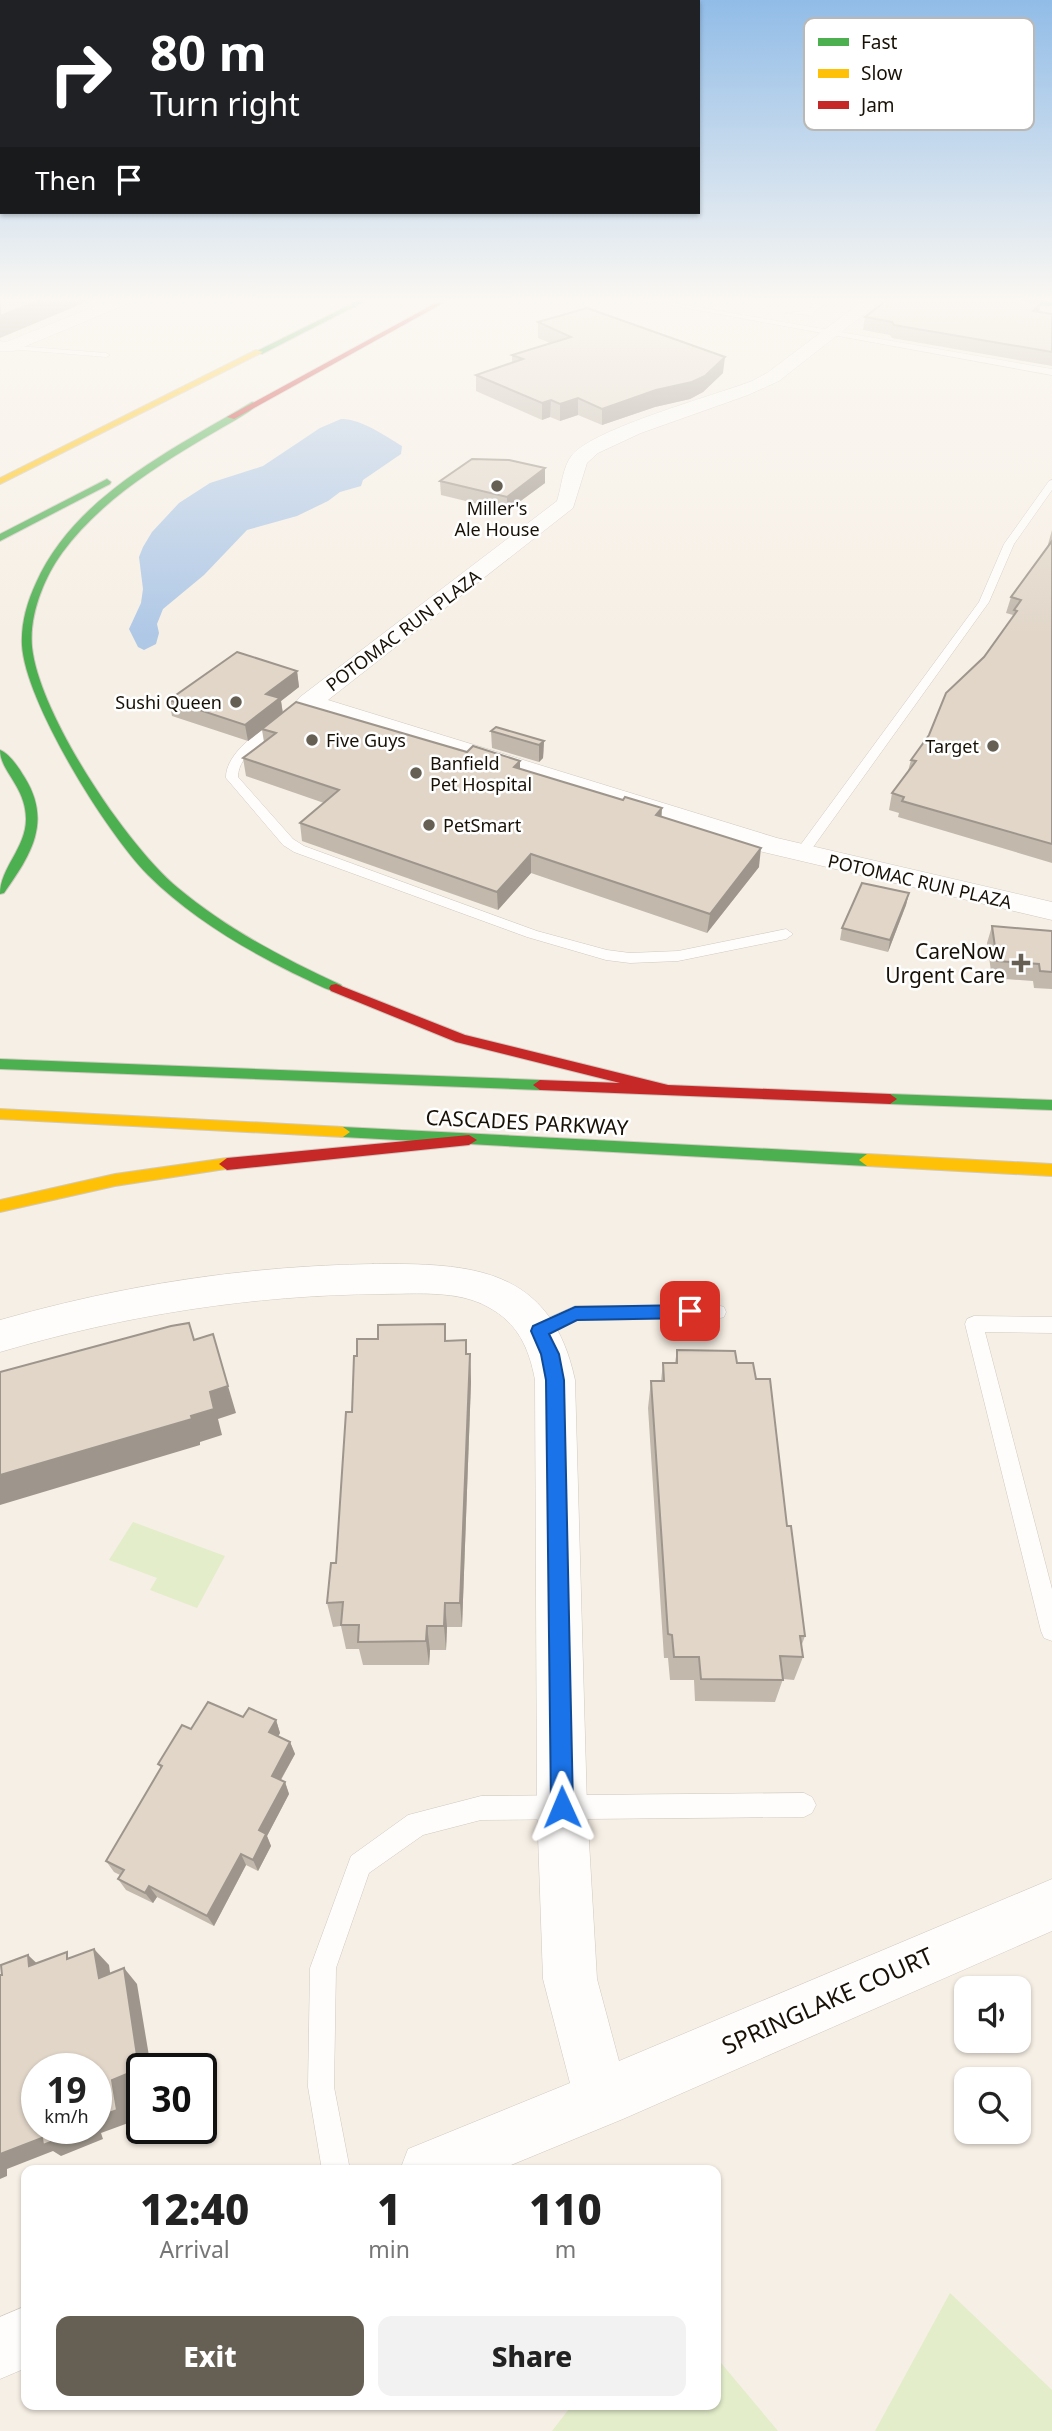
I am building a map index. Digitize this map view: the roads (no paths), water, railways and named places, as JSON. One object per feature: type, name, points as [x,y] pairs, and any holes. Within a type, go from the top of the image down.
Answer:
[{"type":"main road","points":[[0,481],[142,410]]},
{"type":"main road","points":[[0,538],[243,410]]},
{"type":"main road","points":[[245,410],[117,494],[93,513],[58,550],[38,591],[27,647],[38,686],[53,720],[114,827],[151,872],[181,899],[261,950],[332,987],[471,1042],[668,1090]]},
{"type":"main road","points":[[0,754],[22,776],[30,790],[34,820],[25,854],[0,890]]},
{"type":"main road","name":"CASCADES PARKWAY","points":[[0,1064],[1052,1105]]},
{"type":"main road","name":"CASCADES PARKWAY","points":[[0,1114],[1052,1170]]},
{"type":"main road","points":[[0,1206],[115,1180],[190,1168],[469,1140]]},
{"type":"street","name":"POTOMAC RUN PLAZA","points":[[309,702],[566,505],[576,466],[581,457],[590,450],[622,433],[686,410]]},
{"type":"street","name":"POTOMAC RUN PLAZA","points":[[309,702],[801,854],[1052,911]]},
{"type":"street","points":[[0,1336],[155,1297],[248,1284],[315,1279],[421,1279],[447,1281],[483,1289],[517,1306],[539,1331],[550,1354],[555,1380],[562,1807],[570,1979],[603,2099]]},
{"type":"street","name":"SPRINGLAKE COURT","points":[[441,2165],[603,2099],[928,1956],[1052,1905]]},
{"type":"street","points":[[0,2348],[21,2339]]},
{"type":"lane","points":[[801,854],[984,602],[1009,544],[1052,483]]},
{"type":"lane","points":[[309,702],[234,761],[230,772],[232,778],[288,842],[299,849],[532,934],[606,955],[630,958],[678,956],[786,934]]},
{"type":"lane","points":[[539,1331],[575,1313],[717,1311]]},
{"type":"lane","points":[[1052,1325],[974,1324],[1052,1631]]},
{"type":"lane","points":[[335,2165],[321,2087],[323,1968],[360,1865],[417,1824],[481,1808],[804,1805]]},
{"type":"water","points":[[341,419],[356,421],[380,433],[402,446],[401,454],[363,480],[361,486],[340,492],[297,516],[247,530],[204,575],[163,609],[157,624],[159,633],[156,644],[144,650],[138,647],[129,629],[141,603],[143,589],[139,557],[152,532],[179,503],[210,483],[263,466],[320,428]]},
{"type":"place","name":"Miller's Ale House","points":[[497,486]]},
{"type":"place","name":"Sushi Queen","points":[[236,702]]},
{"type":"place","name":"Five Guys","points":[[312,740]]},
{"type":"place","name":"Target","points":[[993,746]]},
{"type":"place","name":"Banfield Pet Hospital","points":[[416,773]]},
{"type":"place","name":"PetSmart","points":[[429,825]]},
{"type":"place","name":"CareNow Urgent Care","points":[[1021,963]]}]
